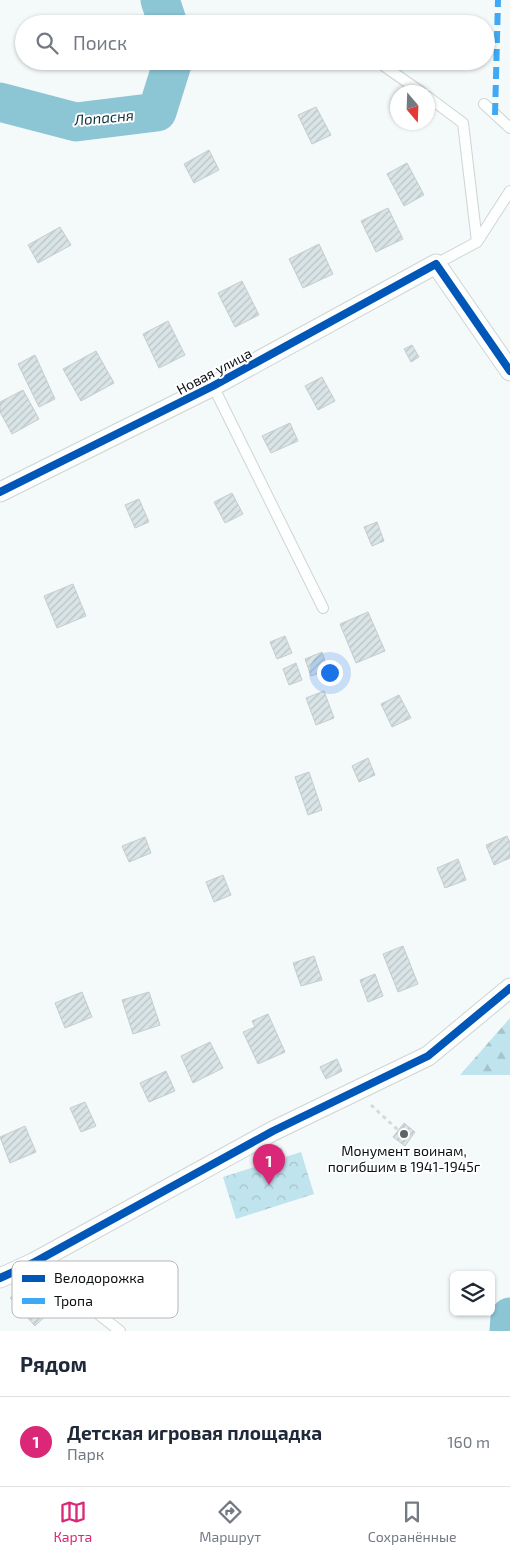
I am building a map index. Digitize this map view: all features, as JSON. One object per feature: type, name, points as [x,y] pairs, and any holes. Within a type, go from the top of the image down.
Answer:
[{"type":"street","points":[[436,264],[510,371]]},
{"type":"street","name":"Новая улица","points":[[0,492],[213,386],[436,264]]},
{"type":"street","points":[[37,1261],[273,1131],[428,1056],[510,988]]},
{"type":"street","points":[[0,1278],[12,1273]]},
{"type":"lane","points":[[390,70],[411,85]]},
{"type":"lane","points":[[435,102],[463,122],[477,242]]},
{"type":"lane","points":[[484,104],[510,128]]},
{"type":"lane","points":[[436,264],[477,242],[510,192]]},
{"type":"lane","points":[[213,386],[323,608]]},
{"type":"lane","points":[[103,1318],[120,1331]]},
{"type":"path","points":[[355,1091],[398,1130]]},
{"type":"green space","points":[[510,1018],[510,1075],[460,1075]]},
{"type":"green space","points":[[301,1152],[314,1194],[236,1219],[223,1177]]},
{"type":"building","points":[[316,107],[331,135],[312,144],[298,115]]},
{"type":"building","points":[[209,150],[219,170],[194,183],[184,164]]},
{"type":"building","points":[[407,163],[424,195],[404,206],[387,174]]},
{"type":"building","points":[[388,208],[403,239],[376,252],[361,221]]},
{"type":"building","points":[[60,227],[71,245],[38,263],[28,245]]},
{"type":"building","points":[[319,244],[333,274],[303,288],[289,259]]},
{"type":"building","points":[[242,281],[259,315],[235,327],[218,293]]},
{"type":"building","points":[[168,321],[185,355],[159,368],[143,334]]},
{"type":"building","points":[[412,345],[419,357],[411,362],[404,349]]},
{"type":"building","points":[[96,351],[114,383],[81,401],[63,369]]},
{"type":"building","points":[[35,355],[55,399],[39,407],[18,364]]},
{"type":"building","points":[[322,377],[335,401],[318,410],[305,386]]},
{"type":"building","points":[[23,390],[39,419],[12,434],[0,412],[0,402]]},
{"type":"building","points":[[290,423],[298,441],[271,453],[262,436]]},
{"type":"building","points":[[232,493],[243,514],[225,523],[214,502]]},
{"type":"building","points":[[139,499],[149,522],[135,528],[125,505]]},
{"type":"building","points":[[377,522],[384,541],[372,546],[364,527]]},
{"type":"building","points":[[73,584],[86,616],[57,628],[44,596]]},
{"type":"building","points":[[368,612],[385,651],[356,663],[340,624]]},
{"type":"building","points":[[285,636],[292,653],[277,659],[270,642]]},
{"type":"building","points":[[322,652],[328,670],[311,676],[305,659]]},
{"type":"building","points":[[296,663],[302,680],[289,685],[283,669]]},
{"type":"building","points":[[324,691],[334,718],[316,725],[306,698]]},
{"type":"building","points":[[399,695],[411,718],[392,727],[381,704]]},
{"type":"building","points":[[368,758],[375,775],[359,782],[352,766]]},
{"type":"building","points":[[309,772],[322,810],[308,815],[295,777]]},
{"type":"building","points":[[507,836],[510,843],[510,858],[494,865],[486,845]]},
{"type":"building","points":[[145,837],[151,853],[129,862],[122,846]]},
{"type":"building","points":[[458,859],[466,880],[445,888],[437,868]]},
{"type":"building","points":[[223,875],[231,895],[214,902],[206,882]]},
{"type":"building","points":[[403,946],[418,984],[398,992],[383,954]]},
{"type":"building","points":[[314,956],[322,980],[301,986],[293,963]]},
{"type":"building","points":[[375,974],[383,996],[368,1002],[360,980]]},
{"type":"building","points":[[82,992],[92,1017],[65,1028],[55,1003]]},
{"type":"building","points":[[149,992],[160,1025],[133,1034],[122,1000]]},
{"type":"building","points":[[268,1014],[285,1052],[258,1064],[243,1032],[255,1027],[252,1021]]},
{"type":"building","points":[[210,1042],[223,1068],[193,1083],[181,1056]]},
{"type":"building","points":[[337,1059],[342,1071],[326,1079],[320,1067]]},
{"type":"building","points":[[166,1071],[175,1091],[149,1102],[140,1083]]},
{"type":"building","points":[[85,1102],[96,1126],[81,1132],[70,1108]]},
{"type":"building","name":"Монумент воинам, погибшим в 1941-1945г","points":[[404,1123],[415,1132],[405,1146],[393,1137]]},
{"type":"building","points":[[25,1126],[36,1152],[10,1163],[0,1137]]},
{"type":"building","points":[[28,1318],[43,1318],[35,1326]]},
{"type":"waterway","name":"Лопасня","points":[[160,0],[165,15]]},
{"type":"waterway","name":"Лопасня","points":[[0,102],[76,122],[157,112],[170,70]]},
{"type":"waterway","points":[[509,1331],[510,1317]]},
{"type":"marked path","points":[[495,115],[498,0]]},
{"type":"cycle path","points":[[0,492],[213,386],[436,264],[510,371]]},
{"type":"cycle path","points":[[37,1261],[273,1131],[428,1056],[510,988]]},
{"type":"cycle path","points":[[0,1278],[12,1273]]},
{"type":"place","name":"Монумент воинам, погибшим в 1941-1945г","points":[[404,1134]]},
{"type":"place","name":"Детская игровая площадка","points":[[269,1185]]}]
